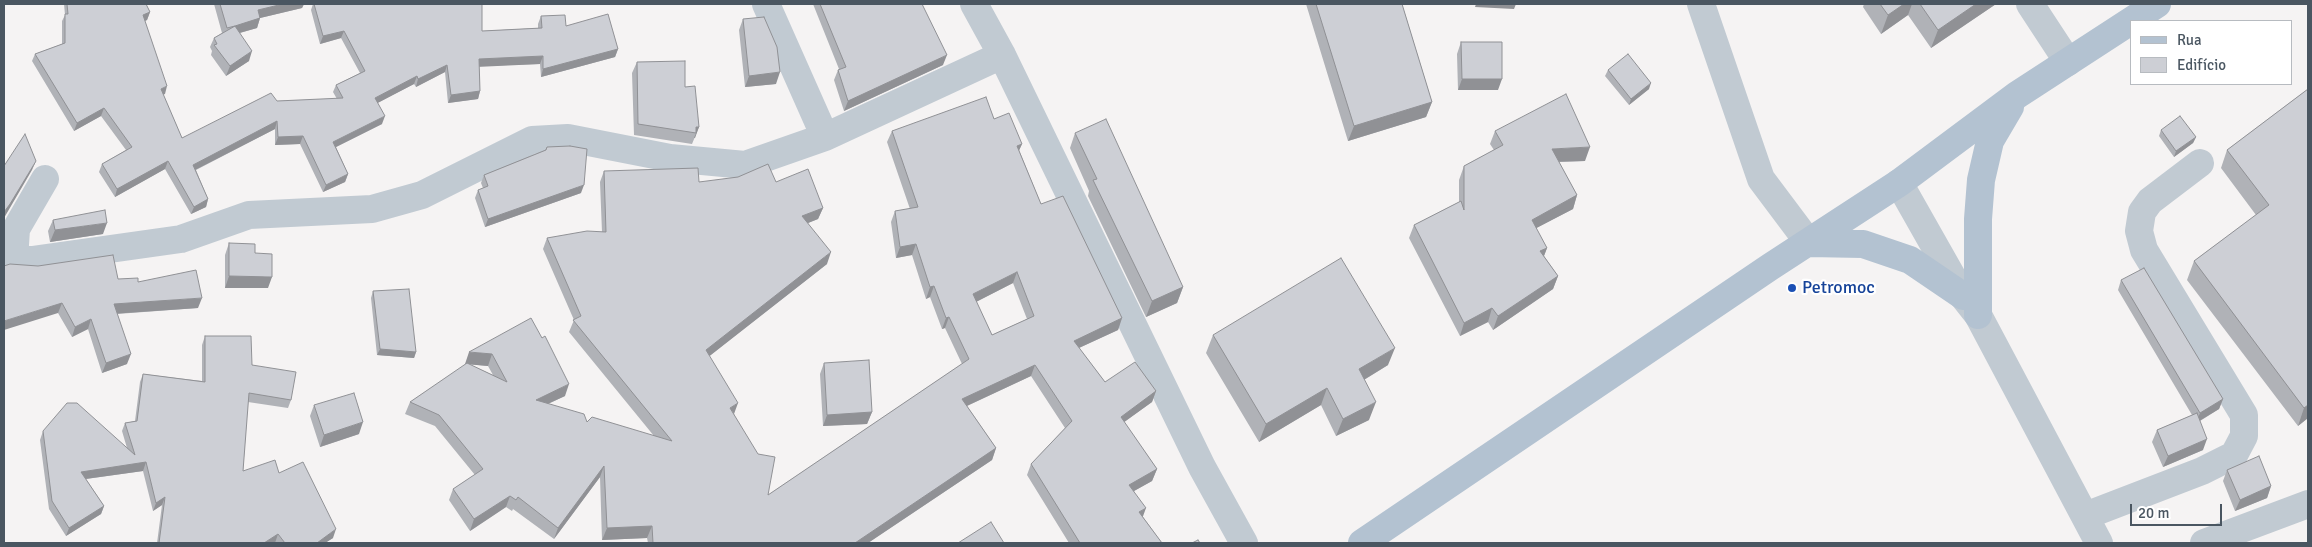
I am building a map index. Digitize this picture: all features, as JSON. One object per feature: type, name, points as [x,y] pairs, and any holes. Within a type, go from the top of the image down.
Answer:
[{"type":"main road","points":[[2132,20],[2157,4]]},
{"type":"main road","points":[[1362,543],[1770,267],[1898,183],[2017,95],[2130,22]]},
{"type":"main road","points":[[1970,305],[1981,180],[1990,141],[2017,95]]},
{"type":"main road","points":[[1809,243],[1863,244],[1910,260],[1970,305]]},
{"type":"street","points":[[766,4],[825,137]]},
{"type":"street","points":[[974,4],[1002,55],[1202,467],[1244,543]]},
{"type":"street","points":[[1701,4],[1761,179],[1809,243]]},
{"type":"street","points":[[2030,4],[2068,62]]},
{"type":"street","points":[[45,179],[16,229],[14,260],[32,260],[182,239],[249,215],[372,209],[422,196],[532,140],[568,138],[670,158],[745,165],[825,137],[1002,55]]},
{"type":"street","points":[[2085,516],[2202,471],[2234,455],[2244,436],[2244,415],[2144,250],[2139,231],[2142,212],[2150,200],[2200,163]]},
{"type":"street","points":[[1898,183],[1970,305],[2099,543]]},
{"type":"street","points":[[2204,543],[2308,504]]},
{"type":"building","points":[[67,4],[146,4],[150,12],[143,15],[167,86],[161,89],[182,138],[271,93],[277,101],[343,98],[336,85],[365,71],[344,31],[323,36],[314,4],[482,4],[482,31],[542,28],[541,16],[565,15],[566,26],[608,14],[618,49],[543,69],[543,56],[479,59],[480,91],[451,95],[447,65],[418,79],[417,76],[375,98],[385,116],[333,142],[348,174],[326,185],[303,136],[278,137],[277,121],[193,165],[208,199],[194,207],[168,161],[117,189],[102,164],[132,147],[104,108],[77,123],[35,54],[65,43],[65,14],[68,14]]},
{"type":"building","points":[[220,4],[283,4],[258,10],[260,18],[227,28]]},
{"type":"building","points":[[820,4],[922,4],[947,55],[848,101],[838,70],[846,67]]},
{"type":"building","points":[[1316,4],[1402,4],[1432,102],[1354,126]]},
{"type":"building","points":[[1880,4],[1904,4],[1888,15]]},
{"type":"building","points":[[1920,4],[1976,4],[1938,30]]},
{"type":"building","points":[[764,17],[777,47],[780,72],[749,76],[743,19]]},
{"type":"building","points":[[235,26],[252,51],[230,66],[214,45],[217,44],[214,38]]},
{"type":"building","points":[[1461,42],[1502,42],[1502,79],[1462,79]]},
{"type":"building","points":[[1628,54],[1651,83],[1631,99],[1608,70]]},
{"type":"building","points":[[685,61],[685,87],[695,86],[699,127],[696,127],[696,133],[638,124],[637,62]]},
{"type":"building","points":[[2308,89],[2308,405],[2304,408],[2194,261],[2269,205],[2227,150]]},
{"type":"building","points":[[1566,94],[1590,147],[1552,149],[1577,195],[1532,220],[1547,248],[1540,251],[1558,276],[1498,316],[1492,308],[1464,323],[1414,225],[1461,201],[1464,210],[1464,166],[1503,145],[1495,131]]},
{"type":"building","points":[[986,97],[994,119],[1009,113],[1022,144],[1017,146],[1041,204],[1063,196],[1122,318],[1074,341],[1105,382],[1135,362],[1156,391],[1121,417],[1157,469],[1129,485],[1146,508],[1139,512],[1162,543],[1080,543],[1031,464],[1072,421],[1035,365],[962,399],[996,448],[855,543],[653,543],[652,526],[607,528],[604,466],[558,528],[518,497],[516,500],[510,496],[474,519],[453,489],[483,469],[439,415],[410,402],[467,363],[507,382],[492,354],[469,352],[531,318],[542,338],[545,336],[569,384],[536,400],[584,414],[587,422],[592,417],[672,441],[573,320],[581,316],[547,238],[587,231],[606,232],[604,171],[698,168],[699,182],[738,177],[768,164],[776,182],[808,169],[823,208],[802,216],[831,252],[706,350],[738,403],[730,408],[758,454],[775,457],[768,495],[969,359],[949,317],[946,318],[934,286],[930,287],[916,244],[900,247],[895,211],[918,207],[892,131]],"holes":[[[1017,272],[1034,316],[992,335],[973,294]]]},
{"type":"building","points":[[2180,116],[2196,137],[2176,151],[2161,130]]},
{"type":"building","points":[[1106,119],[1183,287],[1152,301],[1093,180],[1097,179],[1075,133]]},
{"type":"building","points":[[25,134],[36,161],[4,212],[4,166]]},
{"type":"building","points":[[570,146],[587,149],[584,185],[488,219],[478,190],[488,186],[484,175],[546,150],[547,147]]},
{"type":"building","points":[[105,210],[107,223],[55,230],[53,220]]},
{"type":"building","points":[[229,243],[255,244],[255,253],[272,254],[272,277],[229,276]]},
{"type":"building","points":[[113,255],[118,279],[138,278],[138,282],[196,270],[202,298],[114,304],[131,354],[106,363],[91,319],[75,327],[62,303],[4,321],[4,266],[10,264],[38,266]]},
{"type":"building","points":[[1341,258],[1395,348],[1359,369],[1376,402],[1343,419],[1327,388],[1266,424],[1213,335]]},
{"type":"building","points":[[2144,268],[2223,399],[2200,413],[2121,280]]},
{"type":"building","points":[[409,289],[416,352],[380,349],[373,291]]},
{"type":"building","points":[[205,336],[251,336],[252,365],[296,372],[291,400],[249,393],[243,471],[275,460],[279,473],[303,462],[336,529],[317,543],[285,543],[278,534],[264,543],[159,543],[165,497],[156,503],[146,462],[81,472],[104,506],[69,528],[52,501],[43,431],[67,403],[77,403],[135,455],[125,423],[137,421],[143,374],[205,382]]},
{"type":"building","points":[[869,360],[872,412],[827,415],[824,363]]},
{"type":"building","points":[[354,393],[363,422],[324,435],[314,405]]},
{"type":"building","points":[[2197,413],[2207,439],[2168,456],[2157,430]]},
{"type":"building","points":[[2259,456],[2271,486],[2240,500],[2227,470]]},
{"type":"building","points":[[991,522],[1004,543],[958,543]]},
{"type":"place","name":"Petromoc","points":[[1792,288]]}]
